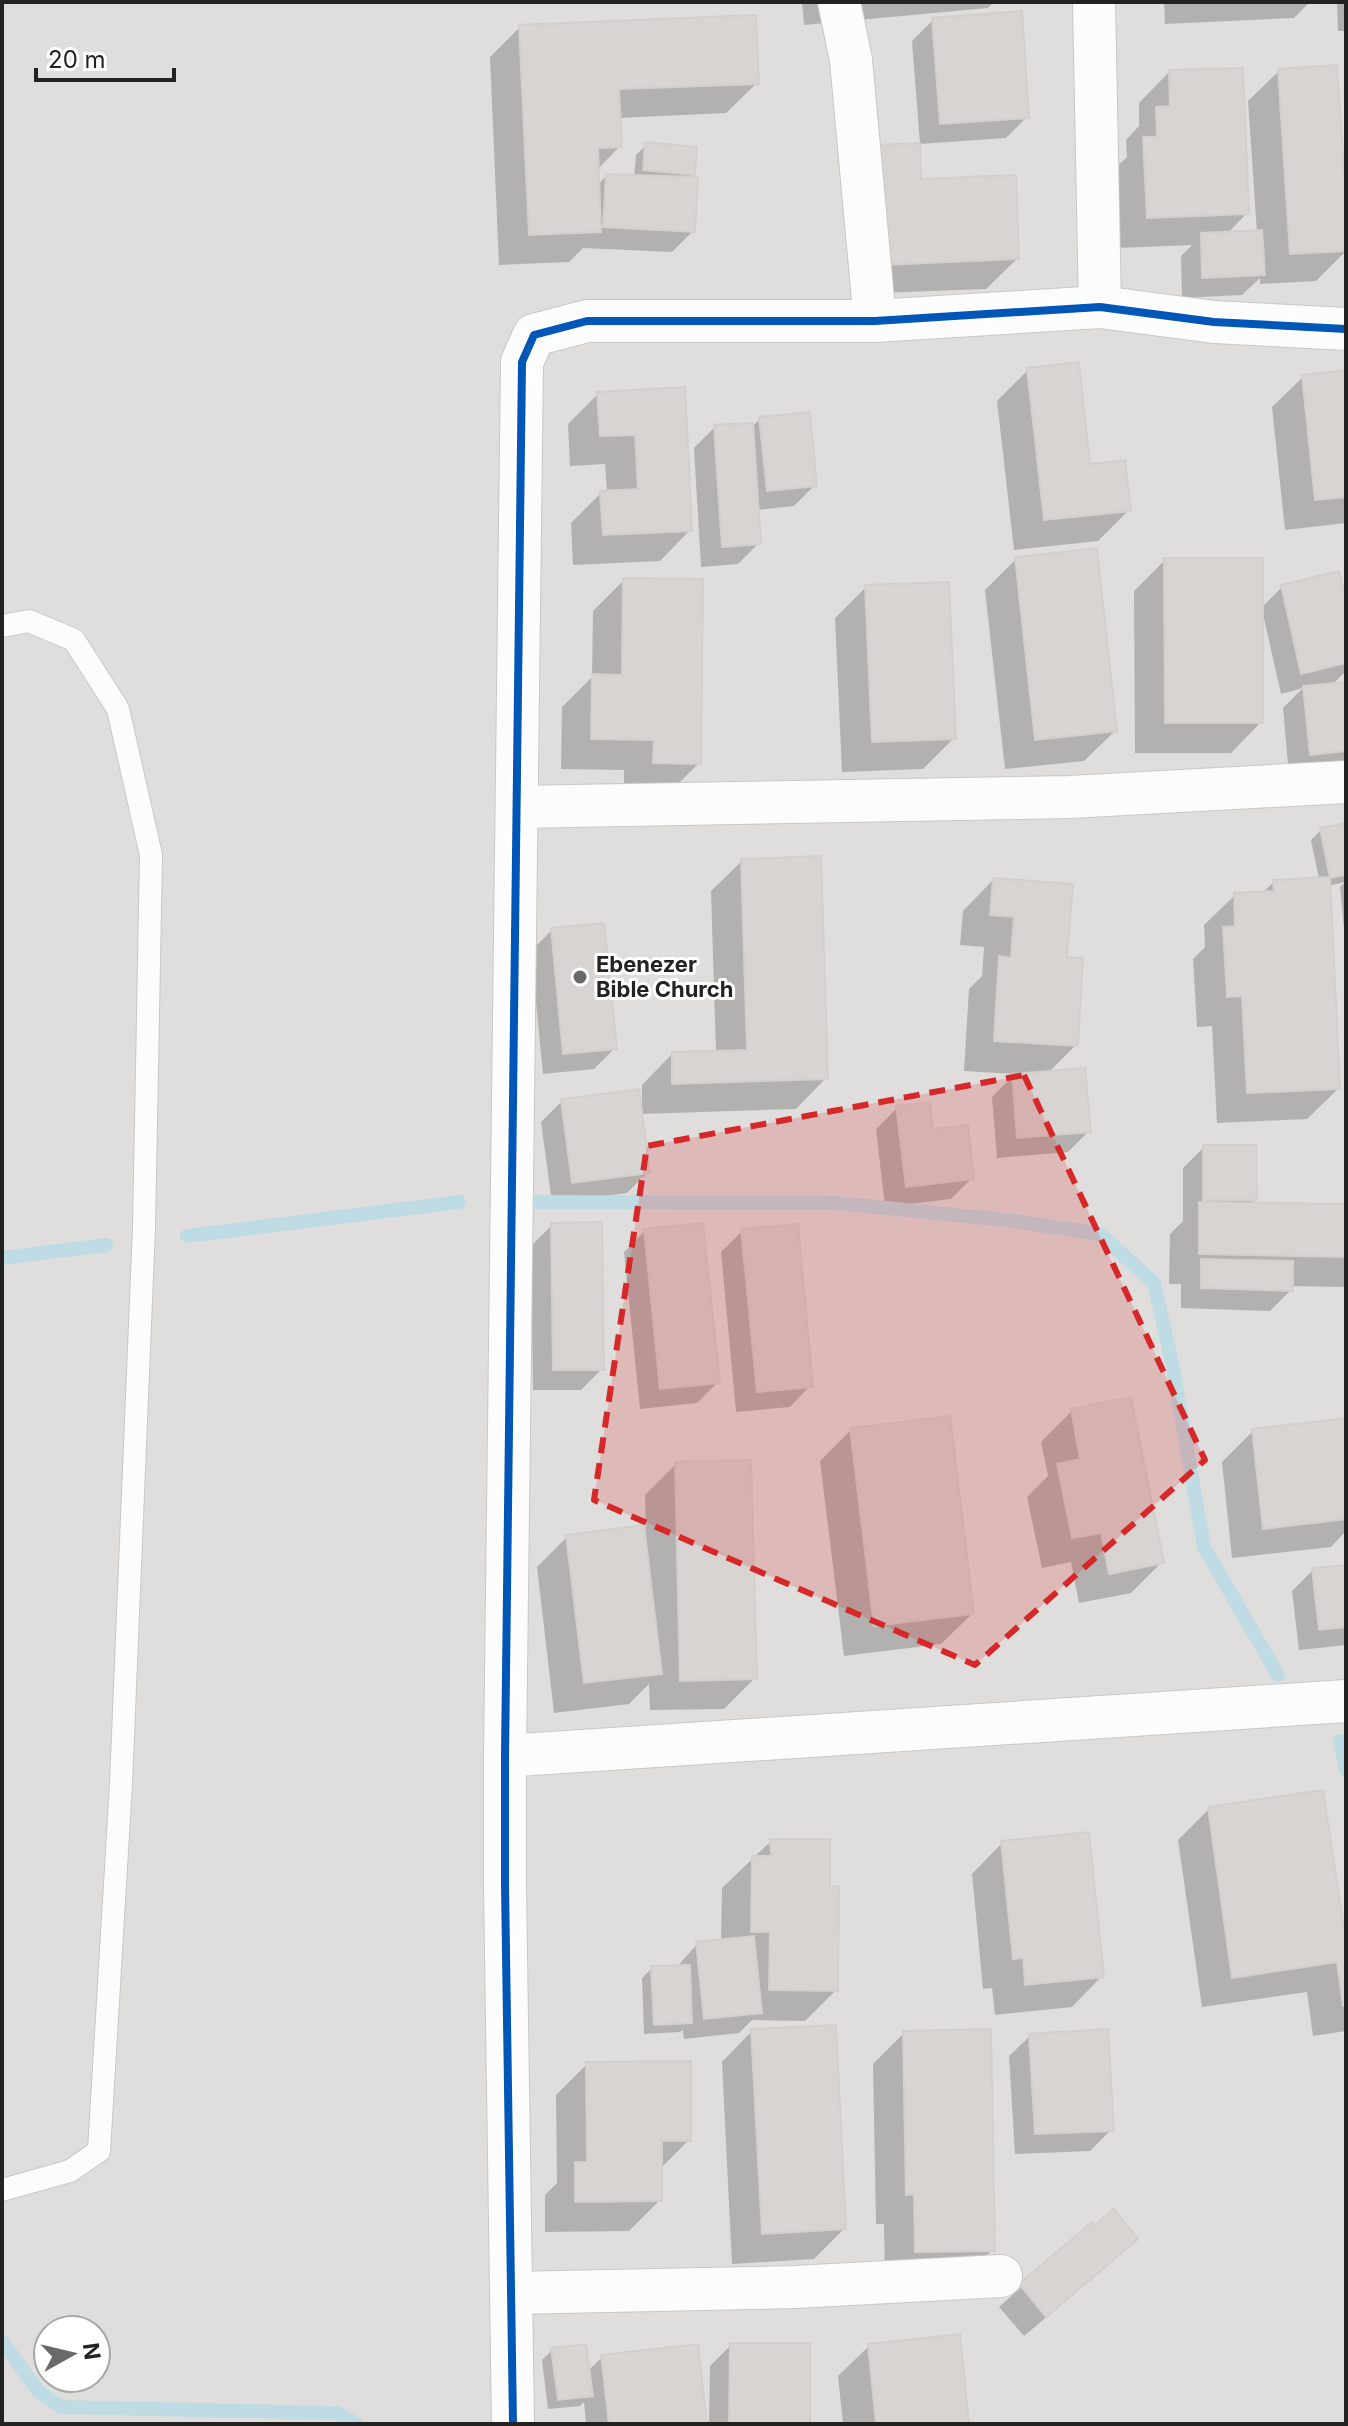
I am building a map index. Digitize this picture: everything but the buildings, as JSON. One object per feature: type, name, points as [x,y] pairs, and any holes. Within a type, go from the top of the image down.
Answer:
[{"type":"street","points":[[839,2],[851,60],[875,321]]},
{"type":"street","points":[[1094,2],[1100,307]]},
{"type":"street","points":[[513,2424],[505,1756],[522,362],[534,335],[587,321],[875,321],[1100,307],[1214,322],[1346,329]]},
{"type":"street","points":[[517,807],[1070,797],[1346,782]]},
{"type":"street","points":[[505,1756],[1346,1701]]},
{"type":"street","points":[[512,2293],[795,2287],[1001,2276]]},
{"type":"lane","points":[[2,626],[29,621],[74,640],[118,709],[151,855],[142,1260],[121,1784],[99,2151],[70,2171],[2,2190]]},
{"type":"highlighted area","points":[[1024,1075],[1205,1460],[975,1665],[594,1500],[647,1146]]},
{"type":"shaded area","points":[[2,2],[1346,2],[1346,2424],[2,2424]]},
{"type":"waterway","points":[[187,1236],[459,1202]]},
{"type":"waterway","points":[[524,1202],[836,1203],[1014,1221],[1100,1234],[1154,1283],[1172,1363],[1204,1547],[1278,1675]]},
{"type":"waterway","points":[[2,1258],[106,1245]]},
{"type":"waterway","points":[[1340,1741],[1346,1770]]},
{"type":"waterway","points":[[2,2341],[38,2391],[61,2407],[336,2413],[356,2424]]},
{"type":"cycle path","points":[[513,2424],[505,1756],[522,362],[534,335],[587,321],[875,321],[1100,307],[1214,322],[1346,329]]},
{"type":"place","name":"Ebenezer Bible Church","points":[[580,977]]}]
